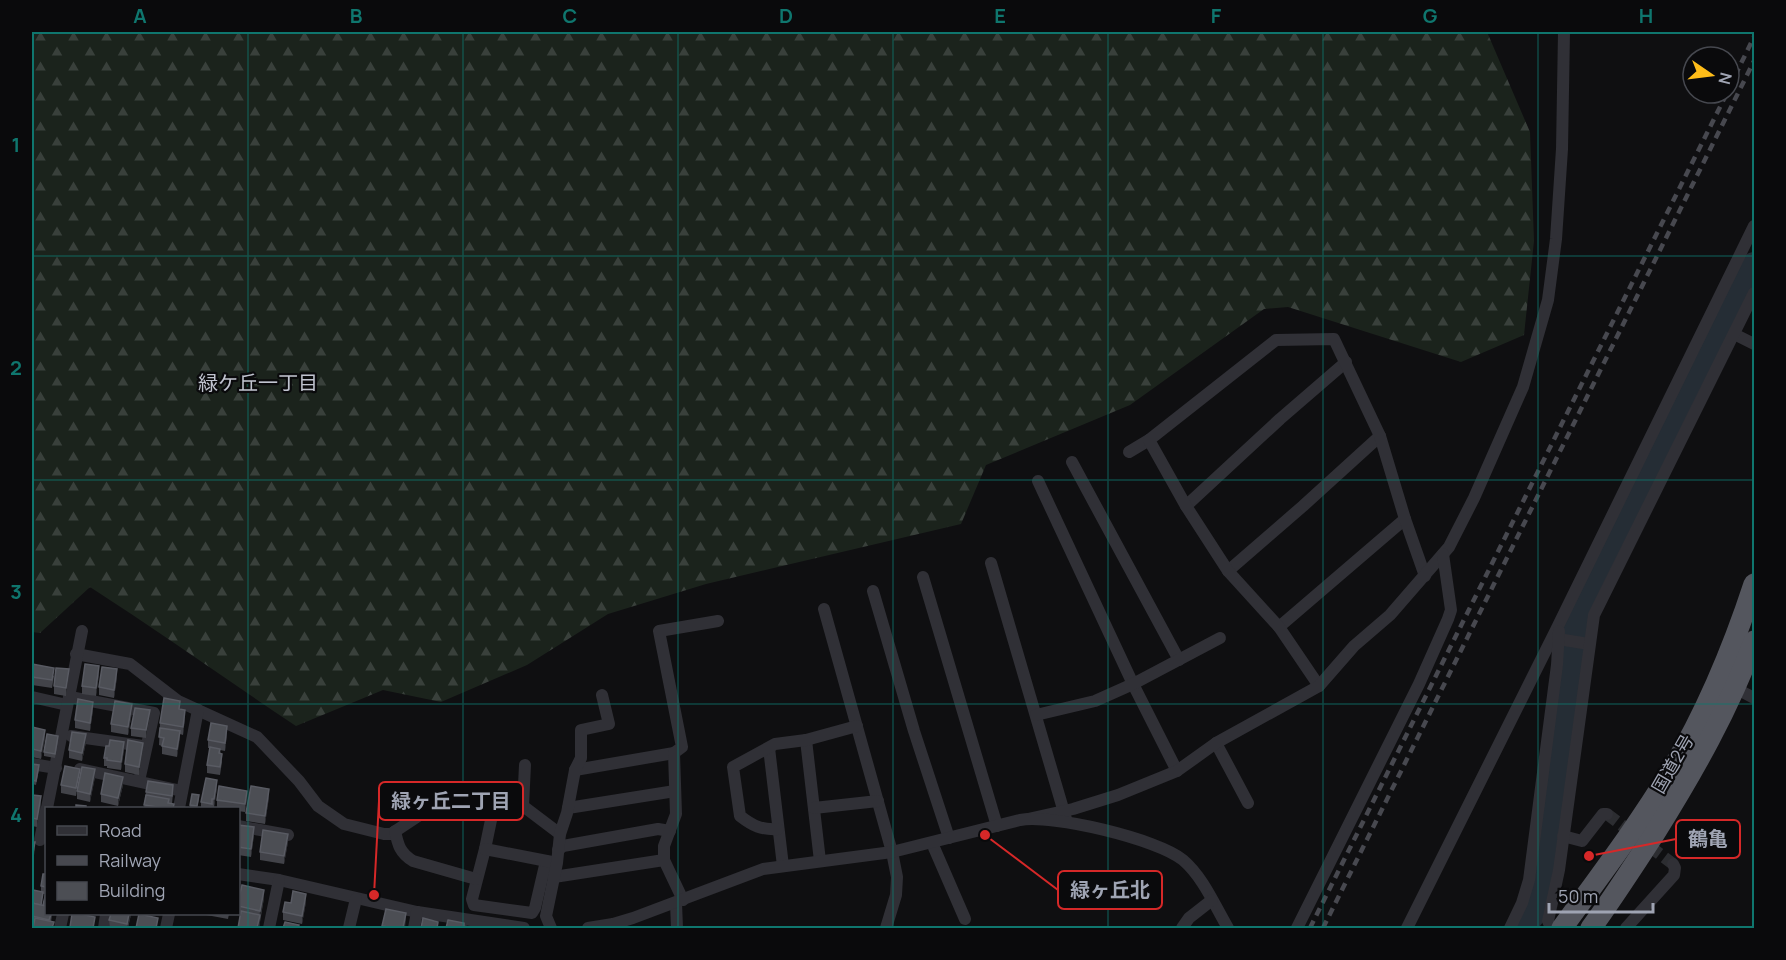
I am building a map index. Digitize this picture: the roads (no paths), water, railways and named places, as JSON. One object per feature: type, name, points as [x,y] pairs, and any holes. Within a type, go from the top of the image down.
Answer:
[{"type":"highway","name":"国道2号","points":[[1562,928],[1631,834],[1672,769],[1718,679],[1755,584]]},
{"type":"highway","name":"国道2号","points":[[1591,928],[1671,807],[1700,758],[1755,642]]},
{"type":"street","points":[[588,928],[613,924],[763,869],[892,852],[1028,819],[1065,817],[1177,771],[1216,743],[1319,686],[1354,646],[1390,615],[1443,554],[1460,528],[1523,387],[1548,300],[1555,249],[1562,149],[1564,32]]},
{"type":"street","points":[[1407,928],[1560,624],[1755,226]]},
{"type":"street","points":[[1551,928],[1548,921],[1559,870],[1594,615],[1755,293]]},
{"type":"street","points":[[1734,334],[1755,344]]},
{"type":"street","points":[[1129,452],[1149,440],[1276,340],[1334,339],[1380,436],[1425,576]]},
{"type":"street","points":[[1186,506],[1346,362]]},
{"type":"street","points":[[1228,571],[1304,506],[1380,436]]},
{"type":"street","points":[[1149,440],[1186,506],[1228,571],[1279,627],[1319,686]]},
{"type":"street","points":[[1072,462],[1179,660]]},
{"type":"street","points":[[1038,481],[1133,684],[1177,771]]},
{"type":"street","points":[[1279,627],[1405,519]]},
{"type":"street","points":[[1297,928],[1419,684],[1448,618],[1451,610],[1443,554]]},
{"type":"street","points":[[991,563],[1065,817]]},
{"type":"street","points":[[923,577],[997,826]]},
{"type":"street","points":[[873,591],[914,731],[950,838]]},
{"type":"street","points":[[824,609],[897,877],[896,895],[886,928]]},
{"type":"street","points":[[575,770],[674,753],[682,747],[659,631],[718,621]]},
{"type":"street","points":[[1510,928],[1522,903],[1529,880],[1560,624]]},
{"type":"street","points":[[46,804],[56,766],[82,631]]},
{"type":"street","points":[[1036,715],[1095,701],[1133,684],[1220,638]]},
{"type":"street","points":[[1558,639],[1589,644]]},
{"type":"street","points":[[76,654],[130,664],[178,700],[257,737],[299,781],[318,806],[344,824],[391,834],[459,789],[496,796],[523,807],[560,834]]},
{"type":"street","points":[[1735,688],[1755,698]]},
{"type":"street","points":[[496,796],[472,899],[474,905],[532,913],[554,858],[568,808],[575,770],[581,758],[580,730],[609,723],[602,695]]},
{"type":"street","points":[[32,697],[154,712],[139,781]]},
{"type":"street","points":[[179,807],[198,710]]},
{"type":"street","points":[[778,829],[753,826],[740,816],[733,767],[776,744],[806,740],[857,726]]},
{"type":"street","points":[[62,735],[147,746]]},
{"type":"street","points":[[806,740],[820,861]]},
{"type":"street","points":[[1216,743],[1248,803]]},
{"type":"street","points":[[769,748],[783,866]]},
{"type":"street","points":[[674,753],[676,814],[664,846],[664,860],[679,901],[677,928]]},
{"type":"street","points":[[32,764],[56,766],[182,791]]},
{"type":"street","points":[[523,807],[525,765]]},
{"type":"street","points":[[568,808],[675,791]]},
{"type":"street","points":[[814,808],[878,801]]},
{"type":"street","points":[[39,840],[45,809]]},
{"type":"street","points":[[1563,836],[1582,841],[1603,814],[1607,814]]},
{"type":"street","points":[[1065,817],[1146,842],[1171,852],[1183,860],[1212,900],[1228,928]]},
{"type":"street","points":[[240,826],[288,835]]},
{"type":"street","points":[[551,928],[546,916],[554,877],[554,858],[563,846],[658,829],[670,831]]},
{"type":"street","points":[[394,831],[399,849],[412,861],[476,879]]},
{"type":"street","points":[[932,843],[965,919]]},
{"type":"street","points":[[485,849],[554,858]]},
{"type":"street","points":[[554,877],[664,860]]},
{"type":"street","points":[[1626,928],[1674,875],[1673,864]]},
{"type":"street","points":[[240,874],[279,880],[479,925],[525,928]]},
{"type":"street","points":[[269,928],[279,880]]},
{"type":"street","points":[[349,928],[356,899]]},
{"type":"street","points":[[1182,928],[1189,918],[1212,900]]},
{"type":"street","points":[[414,928],[417,912]]},
{"type":"waterway","points":[[1522,928],[1532,915],[1546,871],[1575,629],[1754,265]]},
{"type":"tunnel","points":[[1607,814],[1673,864]]},
{"type":"railway","points":[[1741,64],[1754,37]]},
{"type":"railway","points":[[1323,928],[1754,61]]},
{"type":"railway","points":[[1310,928],[1721,105]]},
{"type":"place","name":"緑ヶ丘北","points":[[985,835]]},
{"type":"place","name":"鶴亀","points":[[1589,856]]},
{"type":"place","name":"緑ヶ丘二丁目","points":[[374,895]]},
{"type":"district","name":"緑ケ丘一丁目","points":[[258,383]]}]
